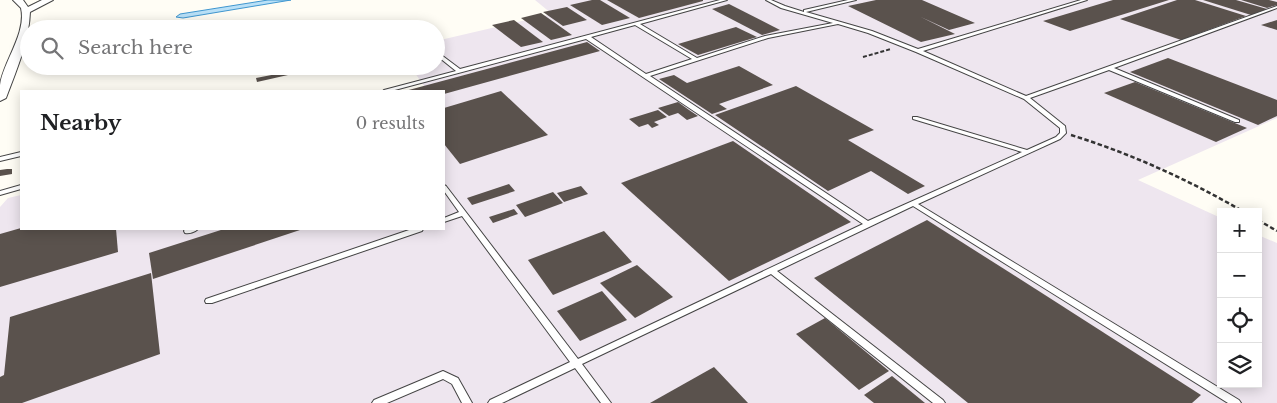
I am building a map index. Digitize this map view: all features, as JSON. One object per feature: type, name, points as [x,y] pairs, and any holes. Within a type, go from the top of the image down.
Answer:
[{"type":"street","points":[[17,0],[22,3],[26,11],[25,20]]},
{"type":"street","points":[[26,11],[49,0]]},
{"type":"street","points":[[0,98],[20,39]]},
{"type":"lane","points":[[445,74],[725,0]]},
{"type":"lane","points":[[493,403],[868,224],[1058,138],[1062,133],[1063,126],[1026,98],[904,45],[841,22],[768,0]]},
{"type":"lane","points":[[804,12],[854,0]]},
{"type":"lane","points":[[918,51],[1085,0]]},
{"type":"lane","points":[[1026,98],[1277,7]]},
{"type":"lane","points":[[646,76],[767,37],[841,22]]},
{"type":"lane","points":[[636,24],[697,60]]},
{"type":"lane","points":[[587,37],[868,224]]},
{"type":"lane","points":[[445,59],[459,70]]},
{"type":"lane","points":[[1110,68],[1237,121]]},
{"type":"lane","points":[[389,90],[442,75]]},
{"type":"lane","points":[[915,118],[1028,152]]},
{"type":"lane","points":[[0,159],[20,154]]},
{"type":"lane","points":[[0,193],[20,187]]},
{"type":"lane","points":[[445,188],[606,403]]},
{"type":"lane","points":[[914,204],[1236,403]]},
{"type":"lane","points":[[445,220],[464,213]]},
{"type":"lane","points":[[209,301],[416,230]]},
{"type":"lane","points":[[771,270],[940,403]]},
{"type":"lane","points":[[377,403],[443,375],[455,381],[467,403]]},
{"type":"path","points":[[863,57],[904,45]]},
{"type":"path","points":[[1062,133],[1097,142],[1140,158],[1237,208]]},
{"type":"path","points":[[1262,222],[1277,231]]},
{"type":"shaded area","points":[[535,0],[1277,0],[1277,118],[1138,180],[1217,216],[1217,388],[1262,388],[1262,237],[1277,243],[1277,403],[0,403],[0,207],[8,198],[20,195],[20,230],[445,230],[445,90],[427,90],[416,75],[445,75],[445,39],[552,14]]},
{"type":"water","points":[[268,0],[291,0],[183,18],[176,17],[180,14]]},
{"type":"building","points":[[600,0],[630,18],[602,25],[570,5]]},
{"type":"building","points":[[607,0],[703,0],[703,1],[639,18]]},
{"type":"building","points":[[876,0],[922,0],[975,23],[949,30],[921,17],[955,34],[921,42],[848,6]]},
{"type":"building","points":[[1113,0],[1169,0],[1070,31],[1043,21]]},
{"type":"building","points":[[1177,0],[1195,0],[1246,16],[1181,40],[1120,19]]},
{"type":"building","points":[[1203,0],[1236,0],[1267,9],[1251,15]]},
{"type":"building","points":[[1241,0],[1269,0],[1277,2],[1277,5],[1267,8]]},
{"type":"building","points":[[729,4],[780,30],[762,35],[712,9]]},
{"type":"building","points":[[567,7],[587,20],[563,26],[543,12]]},
{"type":"building","points":[[541,13],[572,35],[551,40],[521,18]]},
{"type":"building","points":[[514,20],[543,42],[521,47],[492,25]]},
{"type":"building","points":[[1277,20],[1277,30],[1261,25]]},
{"type":"building","points":[[736,27],[757,37],[698,55],[678,44]]},
{"type":"building","points":[[587,42],[600,51],[445,94],[445,90],[409,90]]},
{"type":"building","points":[[1168,58],[1277,100],[1277,116],[1258,125],[1130,72]]},
{"type":"building","points":[[739,66],[773,85],[719,104],[727,109],[712,114],[659,79],[674,75],[687,83]]},
{"type":"building","points":[[272,75],[288,75],[257,82],[256,78]]},
{"type":"building","points":[[1135,82],[1247,128],[1216,142],[1104,93]]},
{"type":"building","points":[[796,86],[874,130],[848,140],[925,186],[908,194],[871,171],[828,191],[715,115]]},
{"type":"building","points":[[501,91],[548,135],[460,164],[445,145],[445,108]]},
{"type":"building","points":[[678,102],[698,116],[687,120],[678,113],[669,116],[658,108]]},
{"type":"building","points":[[658,110],[667,117],[654,122],[659,125],[652,128],[648,124],[639,127],[629,119]]},
{"type":"building","points":[[733,141],[851,222],[729,281],[621,183]]},
{"type":"building","points":[[12,169],[12,174],[0,176],[0,170]]},
{"type":"building","points":[[509,184],[515,191],[472,205],[467,198]]},
{"type":"building","points":[[581,186],[588,194],[564,202],[557,193]]},
{"type":"building","points":[[553,192],[563,203],[525,217],[516,205]]},
{"type":"building","points":[[514,209],[518,214],[493,223],[489,217]]},
{"type":"building","points":[[927,220],[1201,395],[1192,403],[968,403],[814,278]]},
{"type":"building","points":[[20,228],[20,230],[116,230],[118,252],[0,287],[0,234]]},
{"type":"building","points":[[221,230],[300,230],[153,279],[149,253]]},
{"type":"building","points":[[604,231],[632,262],[553,295],[528,260]]},
{"type":"building","points":[[637,265],[673,297],[635,318],[600,283]]},
{"type":"building","points":[[151,273],[160,354],[22,403],[0,403],[0,377],[4,375],[10,317]]},
{"type":"building","points":[[602,291],[627,320],[580,341],[557,311]]},
{"type":"building","points":[[825,318],[889,371],[859,390],[796,334]]},
{"type":"building","points":[[714,367],[748,403],[650,403]]},
{"type":"building","points":[[892,376],[925,403],[874,403],[864,395]]}]
